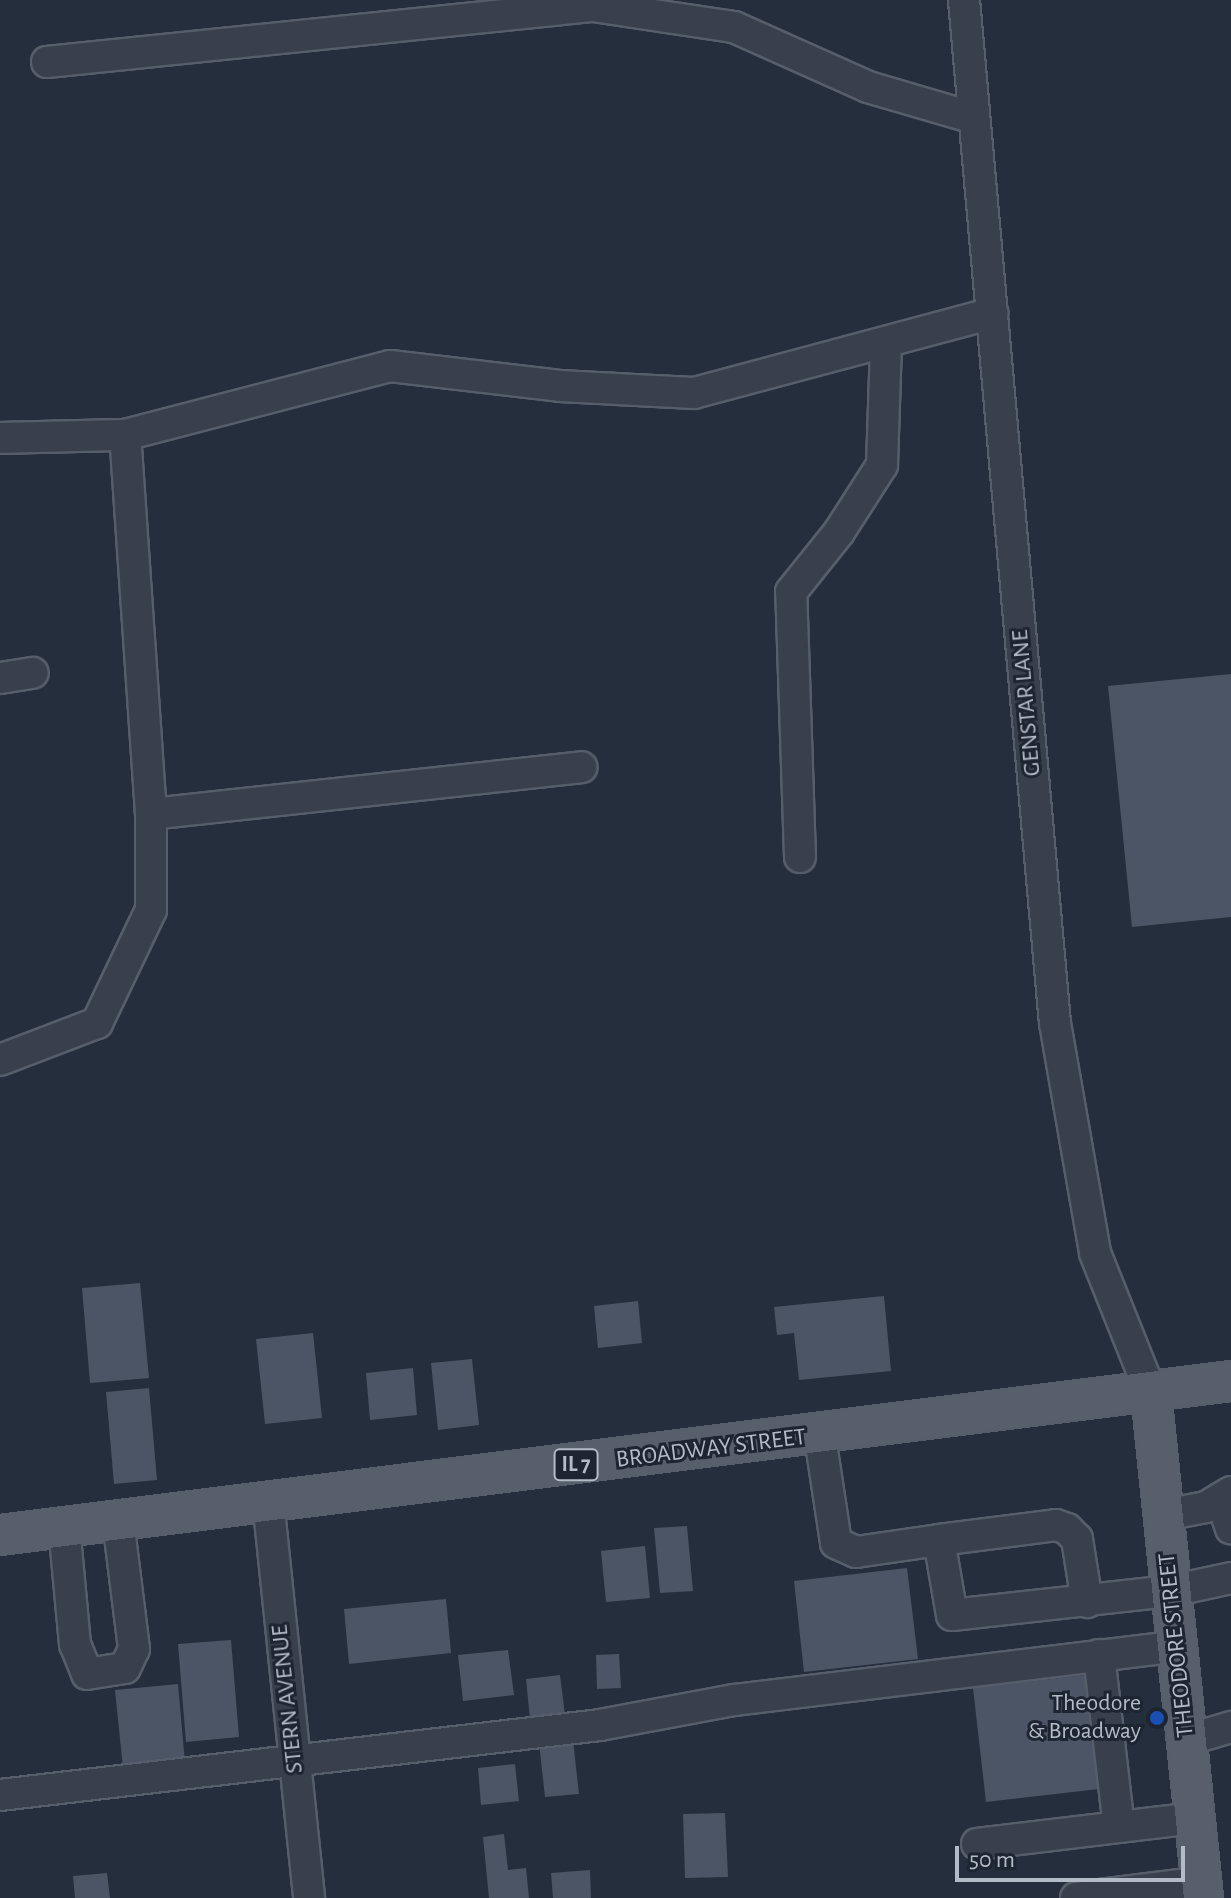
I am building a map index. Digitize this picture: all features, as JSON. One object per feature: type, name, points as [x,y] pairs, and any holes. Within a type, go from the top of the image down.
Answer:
[{"type":"main road","name":"BROADWAY STREET","points":[[0,1535],[268,1500],[820,1437],[1231,1381]]},
{"type":"main road","name":"THEODORE STREET","points":[[1151,1393],[1202,1890]]},
{"type":"street","name":"GENSTAR LANE","points":[[964,0],[1055,1023],[1095,1253],[1151,1393]]},
{"type":"street","points":[[47,62],[593,6],[734,27],[868,87],[974,118]]},
{"type":"street","points":[[0,438],[125,435],[390,366],[560,386],[694,393],[992,313]]},
{"type":"street","points":[[800,857],[791,592],[839,532],[882,465],[886,343]]},
{"type":"street","points":[[0,1060],[97,1023],[151,910],[151,814],[125,435]]},
{"type":"street","points":[[0,678],[33,673]]},
{"type":"street","points":[[151,814],[581,767]]},
{"type":"street","points":[[820,1437],[836,1543],[856,1552],[1056,1525],[1067,1529],[1077,1539],[1087,1602]]},
{"type":"street","points":[[1164,1515],[1206,1507],[1226,1495],[1231,1528]]},
{"type":"street","name":"STERN AVENUE","points":[[268,1500],[309,1898]]},
{"type":"street","points":[[64,1526],[75,1644],[87,1674],[125,1668],[134,1649],[118,1520]]},
{"type":"street","points":[[939,1540],[952,1615],[1171,1591],[1231,1578]]},
{"type":"street","points":[[0,1795],[294,1758],[600,1725],[734,1700],[1177,1646]]},
{"type":"street","points":[[1099,1655],[1119,1827]]},
{"type":"street","points":[[1187,1740],[1231,1727]]},
{"type":"street","points":[[977,1844],[1195,1818]]},
{"type":"street","points":[[1076,1898],[1202,1890]]},
{"type":"building","points":[[1231,674],[1231,917],[1132,927],[1108,686]]},
{"type":"building","points":[[140,1283],[149,1378],[90,1383],[82,1288]]},
{"type":"building","points":[[884,1296],[891,1371],[799,1380],[794,1333],[777,1335],[774,1307]]},
{"type":"building","points":[[638,1301],[642,1343],[598,1348],[594,1306]]},
{"type":"building","points":[[313,1333],[322,1418],[265,1424],[256,1339]]},
{"type":"building","points":[[472,1359],[479,1425],[438,1430],[431,1363]]},
{"type":"building","points":[[413,1368],[417,1415],[370,1420],[366,1373]]},
{"type":"building","points":[[149,1388],[157,1480],[114,1484],[106,1392]]},
{"type":"building","points":[[687,1526],[693,1591],[660,1593],[654,1528]]},
{"type":"building","points":[[645,1546],[650,1598],[606,1602],[601,1551]]},
{"type":"building","points":[[907,1568],[918,1659],[804,1672],[794,1581]]},
{"type":"building","points":[[446,1599],[451,1653],[349,1664],[344,1609]]},
{"type":"building","points":[[231,1640],[239,1737],[186,1742],[178,1644]]},
{"type":"building","points":[[508,1650],[514,1695],[463,1701],[458,1655]]},
{"type":"building","points":[[619,1654],[621,1688],[597,1689],[596,1655]]},
{"type":"building","points":[[560,1675],[565,1715],[530,1719],[526,1679]]},
{"type":"building","points":[[1086,1675],[1099,1789],[986,1802],[973,1688]]},
{"type":"building","points":[[178,1684],[185,1763],[123,1768],[115,1690]]},
{"type":"building","points":[[573,1740],[579,1794],[545,1797],[539,1743]]},
{"type":"building","points":[[515,1764],[519,1801],[481,1805],[478,1768]]},
{"type":"building","points":[[725,1813],[728,1877],[685,1878],[683,1814]]},
{"type":"building","points":[[504,1834],[508,1870],[526,1868],[529,1898],[489,1898],[483,1837]]},
{"type":"building","points":[[590,1870],[591,1898],[553,1898],[551,1873]]},
{"type":"building","points":[[107,1873],[110,1898],[75,1898],[73,1876]]},
{"type":"place","name":"Theodore & Broadway","points":[[1157,1718]]}]
